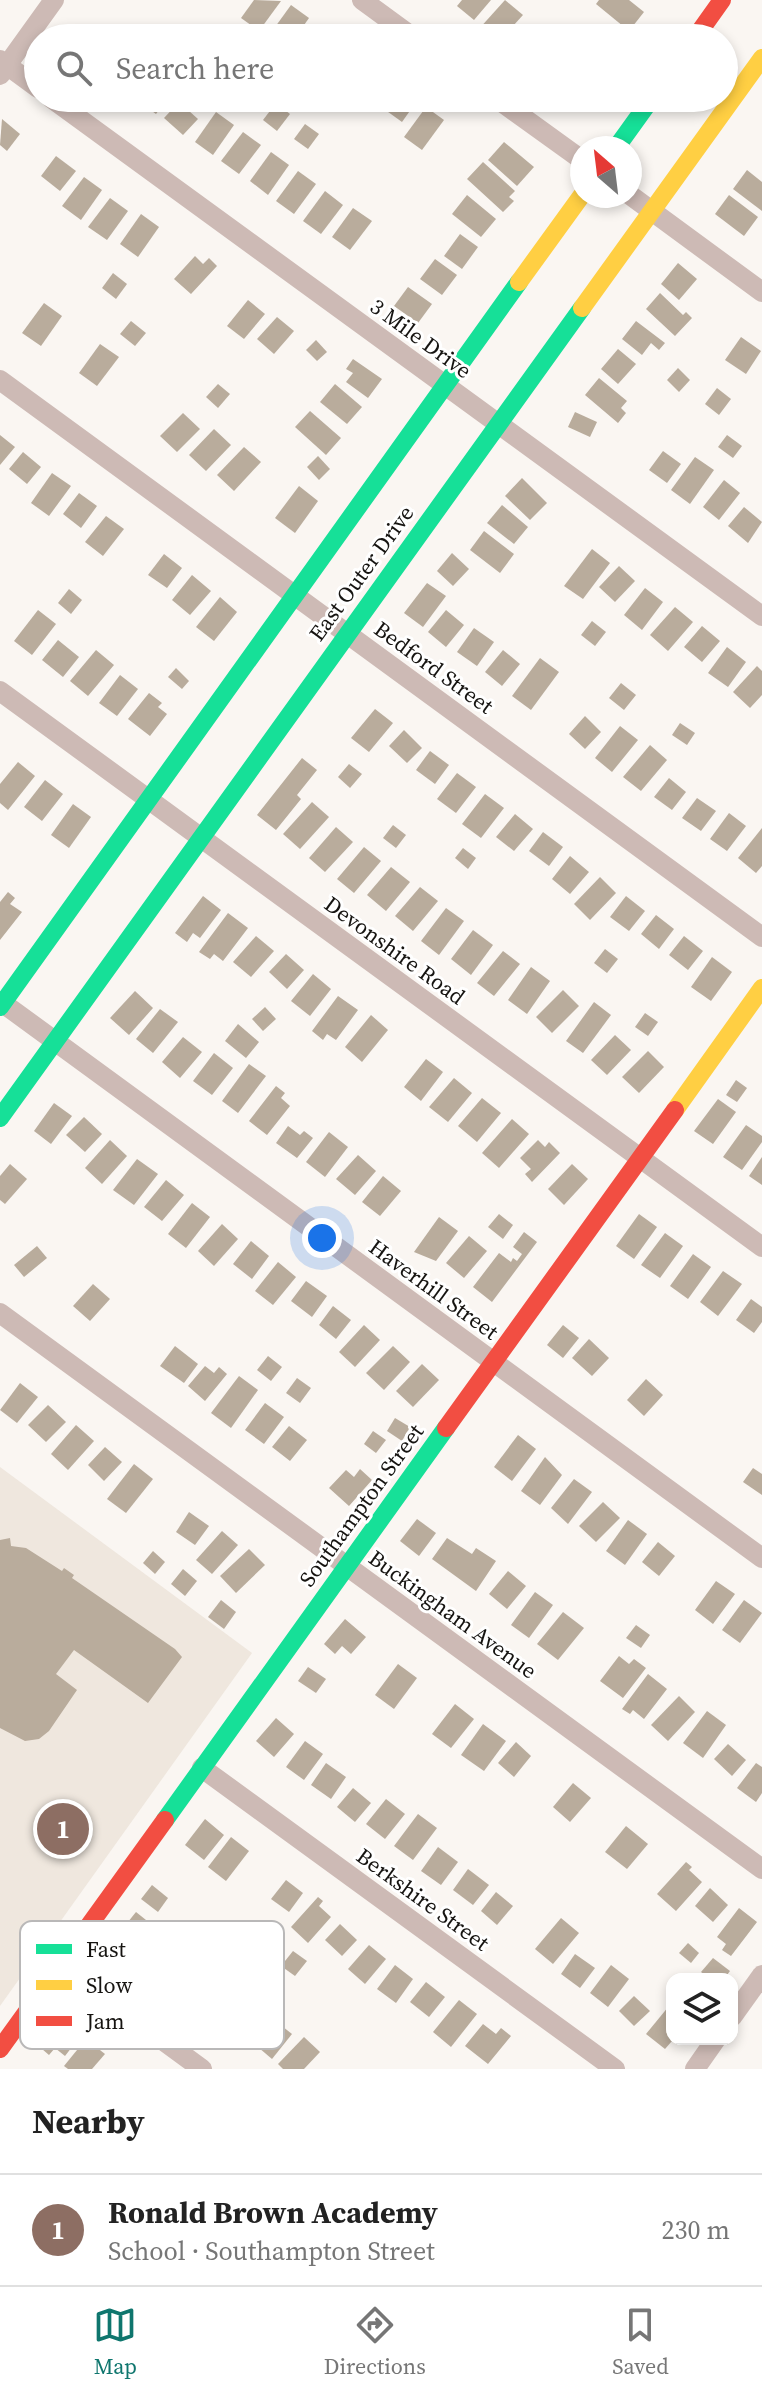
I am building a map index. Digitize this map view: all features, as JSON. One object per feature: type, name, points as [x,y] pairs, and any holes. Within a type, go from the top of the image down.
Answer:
[{"type":"street","points":[[35,24],[54,0]]},
{"type":"street","points":[[362,0],[395,24]]},
{"type":"street","points":[[705,24],[722,0]]},
{"type":"street","points":[[24,39],[2,67],[24,80]]},
{"type":"street","name":"East Outer Drive","points":[[738,91],[762,58]]},
{"type":"street","name":"3 Mile Drive","points":[[70,112],[762,616]]},
{"type":"street","points":[[515,112],[570,151]]},
{"type":"street","points":[[625,136],[642,112]]},
{"type":"street","name":"East Outer Drive","points":[[0,1118],[723,112]]},
{"type":"street","points":[[642,204],[762,292]]},
{"type":"street","name":"East Outer Drive","points":[[1,1004],[573,208]]},
{"type":"street","name":"Bedford Street","points":[[0,380],[762,937]]},
{"type":"street","name":"Devonshire Road","points":[[0,691],[762,1247]]},
{"type":"street","name":"Southampton Street","points":[[92,1921],[762,988]]},
{"type":"street","name":"Haverhill Street","points":[[1,1004],[762,1558]]},
{"type":"street","name":"Buckingham Avenue","points":[[0,1313],[762,1869]]},
{"type":"street","name":"Berkshire Street","points":[[202,1768],[615,2069]]},
{"type":"street","points":[[738,2009],[762,1975]]},
{"type":"street","name":"Southampton Street","points":[[0,2049],[20,2021]]},
{"type":"street","points":[[695,2069],[712,2045]]},
{"type":"street","points":[[175,2049],[202,2069]]},
{"type":"shaded area","points":[[0,1467],[252,1653],[61,1921],[20,1921],[20,1978],[0,2006]]},
{"type":"building","points":[[254,0],[281,1],[264,24],[249,24],[241,18]]},
{"type":"building","points":[[462,0],[491,0],[474,20],[457,6]]},
{"type":"building","points":[[505,0],[523,15],[515,24],[483,24]]},
{"type":"building","points":[[599,0],[629,0],[644,12],[635,24],[620,24],[596,4]]},
{"type":"building","points":[[291,5],[309,18],[305,24],[277,24]]},
{"type":"building","points":[[170,112],[190,112],[198,119],[183,135],[164,118]]},
{"type":"building","points":[[216,112],[234,125],[213,155],[195,142]]},
{"type":"building","points":[[269,112],[290,114],[277,131],[263,120]]},
{"type":"building","points":[[388,112],[409,112],[402,122]]},
{"type":"building","points":[[422,112],[433,112],[444,120],[422,150],[404,137]]},
{"type":"building","points":[[2,119],[20,134],[7,151],[0,145]]},
{"type":"building","points":[[305,124],[319,134],[308,149],[294,139]]},
{"type":"building","points":[[243,132],[261,145],[239,174],[221,161]]},
{"type":"building","points":[[504,142],[534,167],[517,186],[488,160]]},
{"type":"building","points":[[271,152],[289,165],[268,195],[250,181]]},
{"type":"building","points":[[56,156],[76,171],[60,191],[41,176]]},
{"type":"building","points":[[483,162],[515,191],[509,197],[514,201],[503,212],[467,179]]},
{"type":"building","points":[[747,170],[762,182],[762,211],[733,189]]},
{"type":"building","points":[[298,171],[316,184],[294,214],[276,201]]},
{"type":"building","points":[[84,177],[102,190],[81,220],[62,206]]},
{"type":"building","points":[[325,191],[343,205],[321,234],[303,221]]},
{"type":"building","points":[[467,195],[496,219],[481,237],[452,214]]},
{"type":"building","points":[[729,195],[758,217],[744,236],[715,214]]},
{"type":"building","points":[[110,198],[128,211],[107,240],[88,227]]},
{"type":"building","points":[[353,208],[372,221],[350,250],[332,237]]},
{"type":"building","points":[[141,214],[159,227],[138,257],[120,244]]},
{"type":"building","points":[[460,234],[478,247],[462,269],[444,256]]},
{"type":"building","points":[[195,256],[203,264],[209,258],[217,266],[191,294],[174,279]]},
{"type":"building","points":[[435,259],[457,275],[442,295],[420,279]]},
{"type":"building","points":[[678,263],[697,279],[679,300],[661,284]]},
{"type":"building","points":[[113,273],[127,284],[116,299],[102,288]]},
{"type":"building","points":[[408,287],[432,304],[418,323],[394,306]]},
{"type":"building","points":[[660,293],[683,315],[686,312],[692,318],[675,336],[646,309]]},
{"type":"building","points":[[248,300],[265,314],[244,339],[227,326]]},
{"type":"building","points":[[44,303],[62,316],[41,346],[22,333]]},
{"type":"building","points":[[277,317],[294,331],[274,354],[257,339]]},
{"type":"building","points":[[131,321],[146,333],[135,346],[120,334]]},
{"type":"building","points":[[636,321],[665,343],[659,350],[651,343],[642,355],[622,339]]},
{"type":"building","points":[[741,337],[761,351],[746,374],[725,360]]},
{"type":"building","points":[[316,340],[327,352],[317,361],[306,350]]},
{"type":"building","points":[[100,344],[119,357],[97,386],[79,373]]},
{"type":"building","points":[[618,349],[636,364],[618,384],[601,369]]},
{"type":"building","points":[[353,359],[382,379],[368,398],[346,382],[353,373],[346,369]]},
{"type":"building","points":[[678,368],[690,380],[679,392],[667,380]]},
{"type":"building","points":[[599,378],[627,401],[621,408],[626,413],[618,423],[585,395]]},
{"type":"building","points":[[218,384],[230,394],[218,408],[206,397]]},
{"type":"building","points":[[335,384],[362,407],[347,424],[320,402]]},
{"type":"building","points":[[717,388],[731,399],[719,415],[705,404]]},
{"type":"building","points":[[310,411],[341,438],[326,455],[295,427]]},
{"type":"building","points":[[575,412],[597,422],[590,437],[568,427]]},
{"type":"building","points":[[183,413],[200,429],[177,452],[160,436]]},
{"type":"building","points":[[214,429],[231,445],[206,471],[189,455]]},
{"type":"building","points":[[0,435],[15,447],[0,465]]},
{"type":"building","points":[[727,435],[742,446],[733,458],[718,447]]},
{"type":"building","points":[[244,447],[261,462],[234,491],[217,475]]},
{"type":"building","points":[[663,451],[681,464],[667,483],[649,470]]},
{"type":"building","points":[[23,452],[41,467],[27,484],[9,469]]},
{"type":"building","points":[[318,456],[330,469],[319,480],[307,467]]},
{"type":"building","points":[[695,457],[714,470],[690,504],[671,490]]},
{"type":"building","points":[[52,473],[71,486],[49,516],[31,503]]},
{"type":"building","points":[[522,478],[547,503],[530,520],[505,496]]},
{"type":"building","points":[[724,480],[740,493],[719,520],[703,507]]},
{"type":"building","points":[[299,486],[318,501],[295,533],[275,518]]},
{"type":"building","points":[[79,493],[97,506],[81,528],[63,514]]},
{"type":"building","points":[[502,505],[528,527],[514,544],[487,523]]},
{"type":"building","points":[[744,507],[762,522],[748,543],[728,526]]},
{"type":"building","points":[[106,516],[124,529],[103,556],[85,542]]},
{"type":"building","points":[[484,531],[514,554],[500,573],[470,550]]},
{"type":"building","points":[[592,549],[610,563],[583,599],[564,586]]},
{"type":"building","points":[[452,553],[469,569],[453,586],[437,571]]},
{"type":"building","points":[[164,554],[182,568],[167,588],[148,575]]},
{"type":"building","points":[[619,566],[635,581],[615,602],[599,587]]},
{"type":"building","points":[[192,575],[211,591],[190,615],[172,600]]},
{"type":"building","points":[[427,583],[446,596],[423,627],[404,613]]},
{"type":"building","points":[[645,588],[663,602],[642,630],[624,615]]},
{"type":"building","points":[[69,589],[82,600],[71,614],[58,603]]},
{"type":"building","points":[[220,597],[237,612],[214,641],[196,627]]},
{"type":"building","points":[[675,607],[693,622],[668,651],[650,635]]},
{"type":"building","points":[[38,610],[56,624],[32,655],[14,641]]},
{"type":"building","points":[[446,610],[464,625],[446,647],[428,632]]},
{"type":"building","points":[[592,621],[606,632],[595,646],[581,635]]},
{"type":"building","points":[[702,626],[720,641],[702,662],[684,647]]},
{"type":"building","points":[[474,628],[494,642],[477,666],[457,652]]},
{"type":"building","points":[[58,640],[79,657],[63,677],[42,660]]},
{"type":"building","points":[[727,647],[746,662],[728,687],[708,673]]},
{"type":"building","points":[[96,650],[114,665],[88,696],[70,681]]},
{"type":"building","points":[[503,650],[520,664],[502,686],[485,672]]},
{"type":"building","points":[[540,658],[559,672],[531,710],[512,696]]},
{"type":"building","points":[[757,666],[762,671],[762,695],[750,708],[733,692]]},
{"type":"building","points":[[176,668],[189,681],[182,689],[168,677]]},
{"type":"building","points":[[120,675],[138,689],[117,716],[99,703]]},
{"type":"building","points":[[621,683],[636,695],[624,710],[609,698]]},
{"type":"building","points":[[149,693],[162,703],[158,707],[167,714],[150,736],[128,719]]},
{"type":"building","points":[[375,709],[393,723],[369,752],[351,738]]},
{"type":"building","points":[[585,716],[601,732],[585,749],[569,734]]},
{"type":"building","points":[[680,723],[695,733],[687,745],[672,735]]},
{"type":"building","points":[[620,726],[638,740],[612,772],[595,758]]},
{"type":"building","points":[[404,730],[422,748],[407,763],[389,746]]},
{"type":"building","points":[[650,745],[667,760],[641,791],[623,777]]},
{"type":"building","points":[[430,751],[449,765],[435,784],[416,770]]},
{"type":"building","points":[[302,758],[317,770],[297,795],[301,799],[276,830],[257,815]]},
{"type":"building","points":[[18,762],[35,776],[8,810],[0,803],[0,784]]},
{"type":"building","points":[[349,764],[362,774],[350,788],[338,777]]},
{"type":"building","points":[[457,773],[476,787],[456,813],[437,799]]},
{"type":"building","points":[[669,778],[686,792],[672,810],[654,797]]},
{"type":"building","points":[[45,780],[63,794],[42,821],[24,807]]},
{"type":"building","points":[[485,794],[504,808],[481,838],[462,824]]},
{"type":"building","points":[[697,798],[716,811],[701,831],[682,818]]},
{"type":"building","points":[[312,802],[329,817],[300,849],[283,834]]},
{"type":"building","points":[[73,804],[91,817],[69,848],[51,835]]},
{"type":"building","points":[[729,813],[746,826],[727,851],[710,839]]},
{"type":"building","points":[[515,814],[533,829],[514,851],[496,837]]},
{"type":"building","points":[[393,825],[406,835],[396,848],[383,838]]},
{"type":"building","points":[[336,827],[353,842],[325,872],[309,858]]},
{"type":"building","points":[[762,828],[762,866],[756,873],[738,858]]},
{"type":"building","points":[[543,832],[563,847],[549,866],[529,851]]},
{"type":"building","points":[[364,847],[381,861],[354,893],[337,879]]},
{"type":"building","points":[[463,848],[476,858],[468,869],[455,858]]},
{"type":"building","points":[[570,856],[589,872],[570,894],[552,879]]},
{"type":"building","points":[[391,867],[410,882],[386,911],[367,895]]},
{"type":"building","points":[[600,877],[616,893],[590,920],[574,904]]},
{"type":"building","points":[[420,887],[438,901],[413,931],[395,916]]},
{"type":"building","points":[[8,892],[15,898],[10,904],[22,912],[0,940],[0,902]]},
{"type":"building","points":[[203,896],[221,910],[200,938],[193,933],[187,942],[175,933]]},
{"type":"building","points":[[626,896],[645,911],[629,931],[610,917]]},
{"type":"building","points":[[446,908],[464,921],[439,955],[421,941]]},
{"type":"building","points":[[228,913],[248,928],[223,961],[214,954],[210,959],[199,952]]},
{"type":"building","points":[[656,915],[674,929],[659,949],[641,934]]},
{"type":"building","points":[[473,930],[493,945],[471,975],[451,959]]},
{"type":"building","points":[[256,936],[274,951],[251,977],[233,962]]},
{"type":"building","points":[[684,936],[703,951],[688,970],[669,955]]},
{"type":"building","points":[[605,949],[618,959],[607,973],[594,963]]},
{"type":"building","points":[[503,951],[520,964],[494,996],[477,983]]},
{"type":"building","points":[[286,954],[304,970],[287,989],[269,972]]},
{"type":"building","points":[[712,957],[732,972],[711,1001],[691,987]]},
{"type":"building","points":[[531,967],[550,981],[527,1014],[508,1000]]},
{"type":"building","points":[[313,974],[331,989],[310,1016],[291,1001]]},
{"type":"building","points":[[563,990],[579,1006],[552,1033],[536,1017]]},
{"type":"building","points":[[135,991],[153,1008],[129,1035],[110,1018]]},
{"type":"building","points":[[338,996],[358,1010],[336,1040],[327,1034],[323,1040],[312,1031]]},
{"type":"building","points":[[594,1002],[611,1015],[583,1053],[566,1041]]},
{"type":"building","points":[[265,1007],[276,1019],[263,1031],[252,1019]]},
{"type":"building","points":[[160,1009],[178,1022],[153,1053],[136,1039]]},
{"type":"building","points":[[645,1013],[658,1022],[648,1036],[635,1027]]},
{"type":"building","points":[[371,1015],[388,1030],[362,1062],[345,1047]]},
{"type":"building","points":[[238,1024],[259,1042],[246,1058],[225,1041]]},
{"type":"building","points":[[615,1035],[631,1050],[607,1075],[591,1060]]},
{"type":"building","points":[[183,1037],[202,1052],[180,1078],[162,1062]]},
{"type":"building","points":[[648,1051],[664,1067],[639,1093],[622,1077]]},
{"type":"building","points":[[214,1053],[233,1068],[212,1095],[193,1081]]},
{"type":"building","points":[[426,1059],[443,1072],[421,1101],[404,1087]]},
{"type":"building","points":[[249,1064],[266,1076],[238,1113],[222,1101]]},
{"type":"building","points":[[454,1078],[472,1093],[448,1122],[429,1107]]},
{"type":"building","points":[[736,1080],[747,1088],[737,1102],[726,1095]]},
{"type":"building","points":[[276,1086],[285,1093],[281,1098],[290,1106],[267,1135],[249,1121]]},
{"type":"building","points":[[482,1098],[501,1113],[477,1142],[458,1126]]},
{"type":"building","points":[[718,1099],[736,1112],[713,1144],[694,1131]]},
{"type":"building","points":[[54,1103],[72,1116],[51,1144],[34,1131]]},
{"type":"building","points":[[84,1117],[102,1134],[85,1152],[66,1135]]},
{"type":"building","points":[[512,1119],[529,1134],[499,1168],[482,1153]]},
{"type":"building","points":[[746,1125],[762,1136],[762,1142],[742,1170],[723,1157]]},
{"type":"building","points":[[288,1126],[300,1135],[304,1131],[313,1138],[297,1158],[276,1143]]},
{"type":"building","points":[[329,1132],[348,1147],[325,1177],[306,1162]]},
{"type":"building","points":[[110,1140],[127,1156],[102,1184],[85,1168]]},
{"type":"building","points":[[538,1140],[545,1147],[549,1142],[560,1153],[532,1182],[525,1174],[531,1169],[520,1158]]},
{"type":"building","points":[[358,1155],[376,1171],[355,1195],[336,1179]]},
{"type":"building","points":[[762,1157],[762,1185],[749,1176]]},
{"type":"building","points":[[137,1159],[158,1174],[134,1205],[113,1190]]},
{"type":"building","points":[[10,1164],[27,1179],[5,1204],[0,1200],[0,1176]]},
{"type":"building","points":[[572,1164],[588,1179],[564,1205],[548,1189]]},
{"type":"building","points":[[383,1176],[401,1191],[380,1216],[362,1202]]},
{"type":"building","points":[[166,1180],[184,1195],[162,1221],[144,1207]]},
{"type":"building","points":[[192,1203],[210,1217],[186,1248],[168,1234]]},
{"type":"building","points":[[499,1214],[513,1225],[503,1239],[488,1227]]},
{"type":"building","points":[[639,1214],[657,1227],[634,1259],[616,1246]]},
{"type":"building","points":[[439,1217],[458,1231],[436,1261],[414,1252]]},
{"type":"building","points":[[222,1224],[238,1239],[214,1266],[198,1251]]},
{"type":"building","points":[[524,1232],[537,1242],[492,1302],[473,1287],[499,1253],[511,1262],[513,1258],[517,1261],[522,1254],[513,1247]]},
{"type":"building","points":[[665,1233],[683,1246],[660,1278],[641,1265]]},
{"type":"building","points":[[469,1236],[487,1251],[464,1278],[446,1263]]},
{"type":"building","points":[[251,1241],[269,1256],[252,1279],[233,1264]]},
{"type":"building","points":[[37,1246],[47,1258],[24,1277],[14,1265]]},
{"type":"building","points":[[693,1254],[711,1267],[688,1299],[670,1286]]},
{"type":"building","points":[[278,1262],[296,1277],[273,1305],[255,1291]]},
{"type":"building","points":[[723,1271],[742,1284],[718,1316],[700,1302]]},
{"type":"building","points":[[306,1281],[327,1296],[312,1317],[291,1301]]},
{"type":"building","points":[[93,1284],[110,1299],[90,1321],[73,1306]]},
{"type":"building","points":[[751,1299],[762,1307],[762,1322],[754,1333],[736,1320]]},
{"type":"building","points":[[333,1306],[351,1320],[336,1339],[319,1325]]},
{"type":"building","points":[[364,1325],[380,1340],[355,1367],[339,1352]]},
{"type":"building","points":[[563,1325],[579,1338],[563,1358],[547,1345]]},
{"type":"building","points":[[589,1339],[609,1358],[592,1376],[572,1358]]},
{"type":"building","points":[[175,1346],[198,1364],[184,1383],[160,1366]]},
{"type":"building","points":[[393,1346],[410,1362],[384,1390],[366,1373]]},
{"type":"building","points":[[268,1356],[282,1367],[271,1381],[257,1370]]},
{"type":"building","points":[[422,1364],[439,1380],[413,1407],[396,1391]]},
{"type":"building","points":[[205,1366],[214,1373],[219,1367],[227,1374],[205,1401],[188,1386]]},
{"type":"building","points":[[239,1376],[258,1390],[231,1428],[211,1413]]},
{"type":"building","points":[[297,1378],[311,1388],[300,1403],[286,1393]]},
{"type":"building","points":[[646,1379],[663,1395],[644,1416],[627,1400]]},
{"type":"building","points":[[20,1383],[38,1397],[17,1423],[0,1410]]},
{"type":"building","points":[[265,1403],[284,1417],[264,1444],[245,1430]]},
{"type":"building","points":[[48,1405],[66,1422],[46,1442],[28,1425]]},
{"type":"building","points":[[395,1418],[410,1427],[402,1441],[387,1431]]},
{"type":"building","points":[[76,1425],[94,1441],[68,1470],[51,1454]]},
{"type":"building","points":[[289,1426],[307,1440],[290,1461],[272,1447]]},
{"type":"building","points":[[373,1431],[386,1440],[376,1453],[364,1444]]},
{"type":"building","points":[[518,1435],[536,1449],[512,1481],[494,1467]]},
{"type":"building","points":[[105,1447],[122,1462],[104,1481],[88,1465]]},
{"type":"building","points":[[545,1457],[562,1475],[540,1505],[521,1491]]},
{"type":"building","points":[[134,1464],[153,1479],[126,1513],[107,1499]]},
{"type":"building","points":[[753,1468],[762,1474],[762,1495],[743,1482]]},
{"type":"building","points":[[360,1469],[372,1480],[349,1506],[329,1488],[346,1470],[354,1477]]},
{"type":"building","points":[[574,1479],[592,1492],[568,1524],[551,1508]]},
{"type":"building","points":[[603,1502],[620,1518],[596,1542],[579,1526]]},
{"type":"building","points":[[189,1512],[209,1526],[195,1545],[176,1532]]},
{"type":"building","points":[[417,1519],[436,1533],[419,1556],[400,1541]]},
{"type":"building","points":[[628,1520],[647,1534],[625,1565],[606,1551]]},
{"type":"building","points":[[222,1531],[238,1545],[212,1574],[196,1560]]},
{"type":"building","points":[[10,1538],[11,1546],[26,1548],[62,1571],[64,1568],[74,1575],[72,1578],[175,1649],[182,1657],[148,1703],[74,1650],[56,1674],[77,1690],[49,1731],[39,1739],[25,1741],[0,1728],[0,1540]]},
{"type":"building","points":[[447,1538],[472,1554],[476,1548],[496,1561],[476,1591],[432,1559]]},
{"type":"building","points":[[658,1542],[675,1556],[659,1576],[642,1562]]},
{"type":"building","points":[[249,1549],[265,1565],[236,1593],[220,1576]]},
{"type":"building","points":[[153,1551],[165,1562],[155,1574],[143,1563]]},
{"type":"building","points":[[183,1569],[197,1581],[185,1596],[171,1584]]},
{"type":"building","points":[[508,1571],[526,1586],[507,1609],[489,1594]]},
{"type":"building","points":[[716,1581],[735,1594],[713,1624],[695,1610]]},
{"type":"building","points":[[535,1592],[553,1605],[529,1638],[511,1625]]},
{"type":"building","points":[[221,1600],[236,1612],[224,1629],[208,1617]]},
{"type":"building","points":[[744,1600],[762,1613],[740,1643],[722,1630]]},
{"type":"building","points":[[563,1612],[584,1628],[558,1660],[537,1644]]},
{"type":"building","points":[[345,1619],[366,1637],[351,1654],[342,1646],[335,1654],[324,1644]]},
{"type":"building","points":[[636,1625],[650,1635],[641,1648],[626,1638]]},
{"type":"building","points":[[619,1656],[629,1664],[634,1659],[646,1668],[623,1698],[600,1681]]},
{"type":"building","points":[[398,1664],[417,1678],[394,1709],[375,1695]]},
{"type":"building","points":[[308,1667],[326,1679],[316,1693],[298,1681]]},
{"type":"building","points":[[648,1674],[667,1689],[644,1719],[633,1710],[630,1714],[622,1709]]},
{"type":"building","points":[[679,1696],[695,1712],[668,1741],[651,1725]]},
{"type":"building","points":[[455,1704],[474,1719],[451,1748],[432,1734]]},
{"type":"building","points":[[707,1711],[726,1725],[703,1758],[683,1743]]},
{"type":"building","points":[[276,1718],[294,1734],[274,1757],[256,1741]]},
{"type":"building","points":[[483,1724],[506,1741],[484,1771],[461,1755]]},
{"type":"building","points":[[305,1741],[323,1754],[304,1780],[286,1767]]},
{"type":"building","points":[[516,1742],[531,1756],[514,1777],[498,1763]]},
{"type":"building","points":[[728,1744],[746,1760],[732,1776],[714,1759]]},
{"type":"building","points":[[326,1763],[346,1777],[331,1799],[311,1785]]},
{"type":"building","points":[[756,1763],[762,1767],[762,1793],[756,1802],[737,1788]]},
{"type":"building","points":[[573,1783],[591,1798],[570,1822],[553,1807]]},
{"type":"building","points":[[353,1788],[371,1803],[355,1822],[337,1807]]},
{"type":"building","points":[[386,1799],[405,1814],[385,1839],[366,1824]]},
{"type":"building","points":[[418,1814],[437,1828],[413,1860],[394,1846]]},
{"type":"building","points":[[205,1819],[224,1835],[204,1860],[185,1845]]},
{"type":"building","points":[[626,1826],[648,1844],[627,1869],[605,1852]]},
{"type":"building","points":[[231,1837],[249,1851],[226,1881],[208,1867]]},
{"type":"building","points":[[438,1847],[458,1862],[441,1885],[421,1871]]},
{"type":"building","points":[[686,1862],[692,1867],[689,1870],[702,1882],[676,1911],[657,1894]]},
{"type":"building","points":[[468,1869],[489,1885],[473,1905],[453,1890]]},
{"type":"building","points":[[286,1880],[303,1893],[289,1912],[271,1899]]},
{"type":"building","points":[[152,1885],[168,1898],[158,1912],[141,1899]]},
{"type":"building","points":[[710,1888],[728,1905],[713,1922],[695,1906]]},
{"type":"building","points":[[496,1892],[513,1906],[497,1925],[481,1911]]},
{"type":"building","points":[[318,1897],[323,1901],[319,1906],[331,1917],[308,1943],[291,1927]]},
{"type":"building","points":[[739,1908],[757,1922],[731,1956],[722,1950],[726,1944],[717,1937]]},
{"type":"building","points":[[136,1912],[147,1921],[129,1921]]},
{"type":"building","points":[[561,1918],[579,1933],[553,1964],[535,1949]]},
{"type":"building","points":[[340,1924],[357,1940],[342,1956],[325,1940]]},
{"type":"building","points":[[688,1943],[699,1953],[691,1963],[679,1953]]},
{"type":"building","points":[[369,1945],[386,1959],[365,1984],[348,1969]]},
{"type":"building","points":[[293,1951],[307,1961],[295,1976],[284,1968],[284,1962]]},
{"type":"building","points":[[575,1954],[595,1968],[580,1988],[561,1974]]},
{"type":"building","points":[[713,1958],[730,1971],[728,1973],[701,1972]]},
{"type":"building","points":[[395,1965],[413,1979],[396,2003],[377,1989]]},
{"type":"building","points":[[611,1965],[629,1979],[608,2007],[590,1993]]},
{"type":"building","points":[[426,1982],[445,1997],[429,2017],[410,2002]]},
{"type":"building","points":[[634,1996],[650,2011],[634,2026],[619,2011]]},
{"type":"building","points":[[459,2000],[477,2014],[451,2047],[433,2032]]},
{"type":"building","points":[[666,2010],[666,2045],[668,2045],[665,2049],[646,2034]]},
{"type":"building","points":[[483,2024],[496,2034],[501,2028],[511,2036],[488,2064],[465,2046]]},
{"type":"building","points":[[284,2028],[292,2034],[284,2044]]},
{"type":"building","points":[[304,2037],[320,2052],[304,2069],[283,2069],[278,2064]]},
{"type":"building","points":[[56,2049],[70,2049],[65,2056]]},
{"type":"building","points":[[78,2049],[99,2049],[105,2054],[92,2069],[68,2069],[64,2066]]},
{"type":"building","points":[[260,2049],[280,2049],[272,2059]]},
{"type":"traffic: fast","points":[[625,136],[642,112]]},
{"type":"traffic: fast","points":[[0,1007],[519,282]]},
{"type":"traffic: fast","points":[[0,1118],[582,308]]},
{"type":"traffic: fast","points":[[165,1820],[446,1428]]},
{"type":"traffic: slow","points":[[738,91],[762,58]]},
{"type":"traffic: slow","points":[[582,308],[723,112]]},
{"type":"traffic: slow","points":[[519,282],[573,208]]},
{"type":"traffic: slow","points":[[675,1110],[762,988]]},
{"type":"traffic: jam","points":[[705,24],[722,0]]},
{"type":"traffic: jam","points":[[446,1428],[675,1110]]},
{"type":"traffic: jam","points":[[92,1921],[165,1820]]},
{"type":"traffic: jam","points":[[0,2049],[20,2021]]},
{"type":"place","name":"Ronald Brown Academy","points":[[63,1829]]}]
